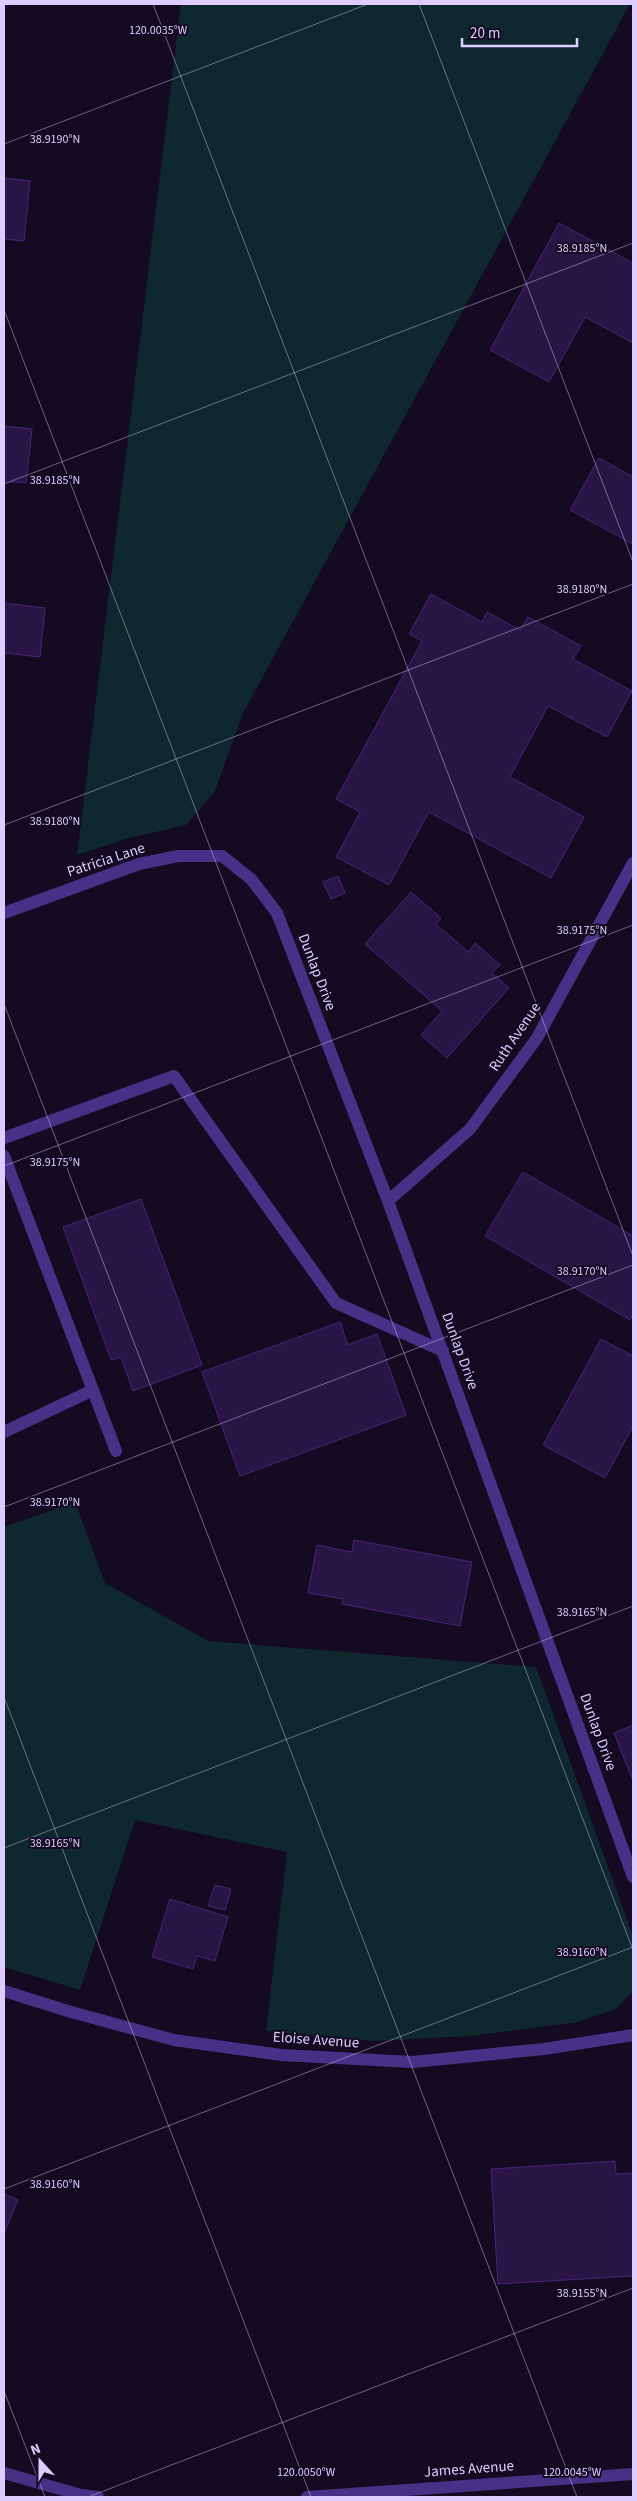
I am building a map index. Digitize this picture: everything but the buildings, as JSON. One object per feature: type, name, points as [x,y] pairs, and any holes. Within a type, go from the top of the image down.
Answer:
[{"type":"street","name":"Patricia Lane","points":[[4,913],[138,864],[178,856],[222,856]]},
{"type":"street","name":"Dunlap Drive","points":[[222,856],[251,879],[277,913],[388,1201],[633,1877]]},
{"type":"street","name":"Ruth Avenue","points":[[388,1201],[470,1129],[537,1038],[633,863]]},
{"type":"street","points":[[4,1138],[174,1076],[336,1303],[443,1351]]},
{"type":"street","points":[[4,1156],[116,1451]]},
{"type":"street","points":[[4,1432],[93,1390]]},
{"type":"street","name":"Eloise Avenue","points":[[4,1991],[174,2040],[281,2055],[413,2062],[544,2049],[633,2035]]},
{"type":"street","points":[[4,2472],[81,2495],[98,2497]]},
{"type":"street","name":"James Avenue","points":[[307,2497],[633,2474]]},
{"type":"green space","points":[[181,4],[630,4],[243,713],[215,791],[186,825],[129,838],[77,855]]},
{"type":"green space","points":[[75,1502],[105,1583],[208,1641],[536,1667],[633,1936],[633,1991],[616,2009],[578,2022],[471,2036],[372,2041],[266,2031],[287,1852],[135,1820],[80,1990],[4,1967],[4,1527]]}]
